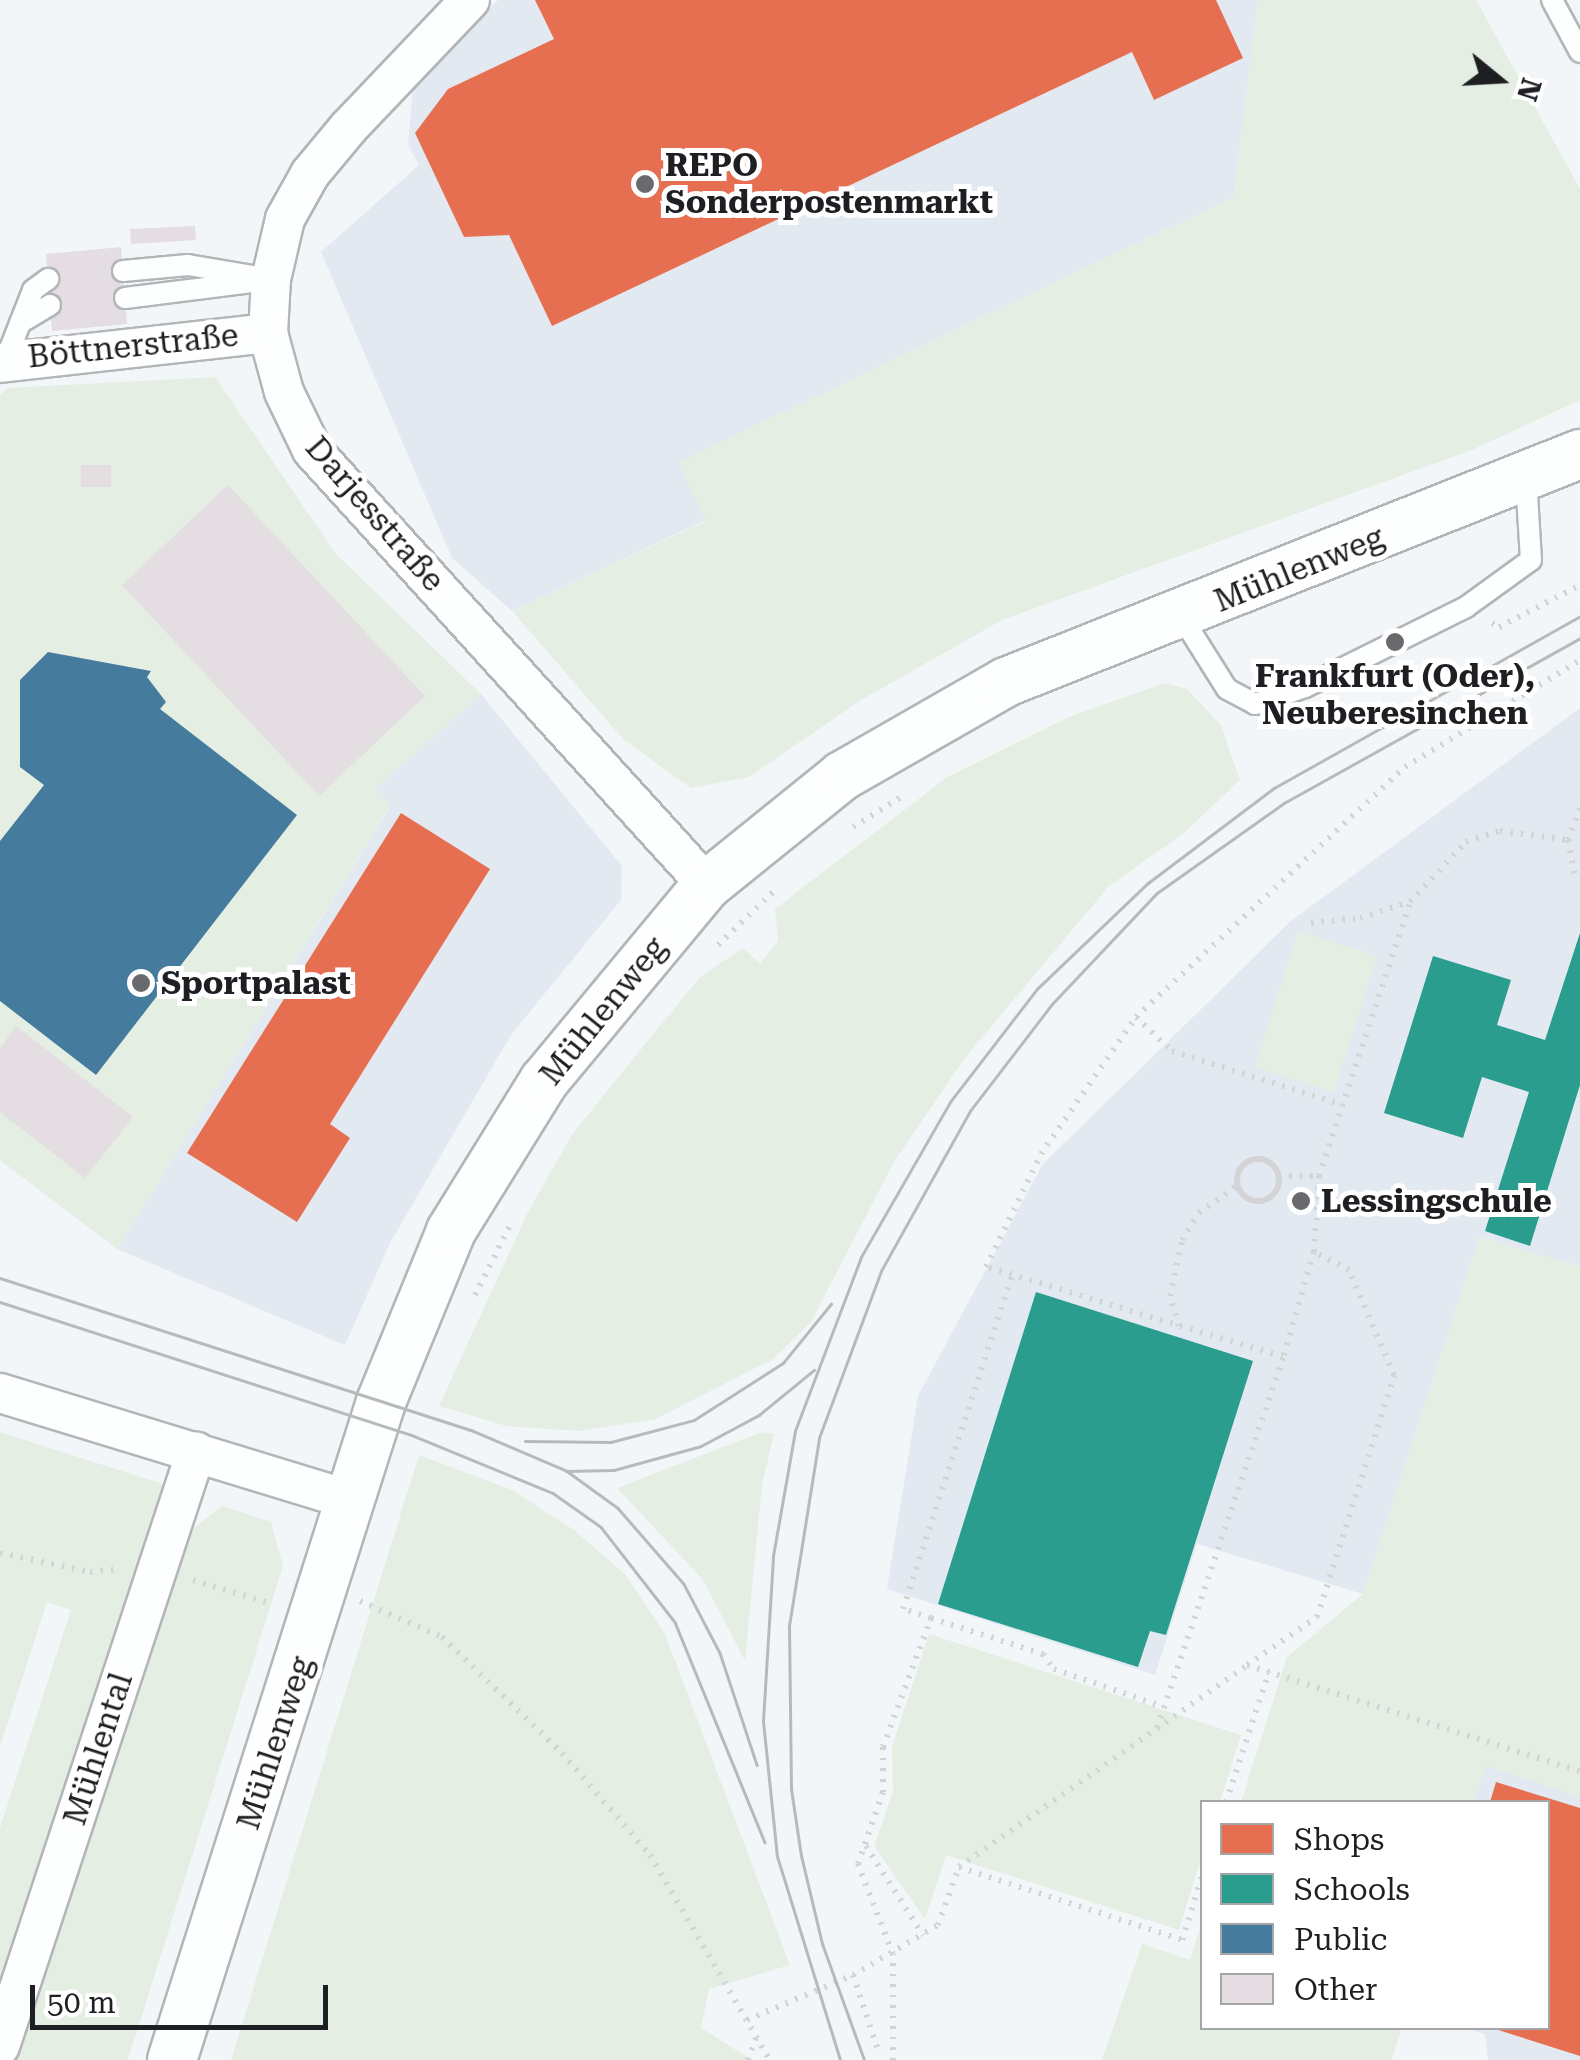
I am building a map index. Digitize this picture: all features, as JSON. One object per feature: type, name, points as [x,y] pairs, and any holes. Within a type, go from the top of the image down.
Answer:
[{"type":"street","name":"Darjesstraße","points":[[470,0],[310,174],[285,219],[271,279],[268,333],[284,392],[312,450],[707,885]]},
{"type":"street","name":"Böttnerstraße","points":[[3,361],[268,333]]},
{"type":"street","name":"Mühlenweg","points":[[172,2060],[353,1501],[381,1402],[451,1231],[544,1080],[707,885],[842,776],[918,727],[1006,682],[1181,616],[1580,454]]},
{"type":"street","points":[[0,1393],[353,1501]]},
{"type":"street","name":"Mühlental","points":[[0,2046],[196,1452]]},
{"type":"lane","points":[[1552,0],[1580,52]]},
{"type":"lane","points":[[123,272],[188,265],[271,279]]},
{"type":"lane","points":[[3,361],[32,290],[48,279]]},
{"type":"lane","points":[[126,298],[271,279]]},
{"type":"lane","points":[[20,323],[50,305]]},
{"type":"lane","points":[[1181,616],[1228,689],[1256,704],[1305,687],[1466,607],[1531,560],[1526,478]]},
{"type":"path","points":[[1466,607],[1498,627],[1580,586]]},
{"type":"path","points":[[1283,1357],[986,1268],[1040,1154],[1136,1016],[1406,767],[1580,660]]},
{"type":"path","points":[[836,838],[919,785]]},
{"type":"path","points":[[1576,875],[1568,840],[1580,808]]},
{"type":"path","points":[[1157,1728],[1283,1357],[1314,1252],[1319,1176],[1410,902],[1466,842],[1500,831],[1568,840]]},
{"type":"path","points":[[706,956],[790,876]]},
{"type":"path","points":[[1311,922],[1360,918],[1410,902]]},
{"type":"path","points":[[1136,1016],[1172,1050],[1343,1105]]},
{"type":"path","points":[[1236,1186],[1237,1171],[1256,1158],[1274,1166],[1279,1176]]},
{"type":"path","points":[[1279,1176],[1319,1176]]},
{"type":"path","points":[[1236,1186],[1256,1202],[1268,1200],[1279,1176]]},
{"type":"path","points":[[1179,1326],[1170,1296],[1182,1240],[1199,1213],[1236,1186]]},
{"type":"path","points":[[474,1298],[518,1210]]},
{"type":"path","points":[[746,2020],[853,1974],[938,1925],[958,1866],[1317,1617],[1394,1375],[1349,1270],[1314,1252]]},
{"type":"path","points":[[1012,1276],[903,1609],[1043,1654],[1054,1669],[1164,1707]]},
{"type":"path","points":[[352,1597],[442,1638],[562,1753],[650,1855],[770,2060]]},
{"type":"path","points":[[893,2060],[893,1954],[858,1864],[883,1792],[883,1747],[931,1618]]},
{"type":"path","points":[[1248,1665],[1580,1772]]},
{"type":"path","points":[[1227,1800],[1269,1672]]},
{"type":"path","points":[[866,1846],[923,1934]]},
{"type":"path","points":[[958,1866],[1182,1940],[1200,1882]]},
{"type":"path","points":[[853,1974],[878,2050]]},
{"type":"path","points":[[748,2060],[756,2037]]},
{"type":"shaded area","points":[[498,0],[1258,0],[1234,197],[680,462],[706,520],[512,611],[452,558],[321,252],[419,165],[408,145],[413,87]]},
{"type":"shaded area","points":[[1258,0],[1476,0],[1580,189],[1580,400],[1472,450],[1002,620],[861,700],[749,777],[691,788],[624,740],[512,611],[706,521],[679,462],[1234,197]]},
{"type":"shaded area","name":"Sportpalast","points":[[215,377],[336,554],[481,694],[376,788],[390,806],[117,1249],[0,1160],[0,395],[8,388]]},
{"type":"shaded area","points":[[1165,683],[1187,689],[1221,725],[1240,780],[1184,833],[1109,886],[964,1059],[894,1162],[811,1322],[773,1359],[656,1419],[580,1431],[506,1426],[439,1406],[528,1212],[573,1133],[699,978],[743,948],[760,964],[778,941],[775,909],[946,778],[1071,716]]},
{"type":"shaded area","points":[[481,694],[622,866],[621,900],[511,1035],[390,1243],[345,1345],[117,1249],[390,807],[375,788]]},
{"type":"shaded area","name":"Lessingschule","points":[[1580,708],[1580,1267],[1480,1237],[1363,1594],[1197,1544],[1155,1675],[887,1589],[918,1396],[1042,1165],[1291,921]]},
{"type":"shaded area","points":[[1298,931],[1377,956],[1334,1092],[1255,1067]]},
{"type":"shaded area","points":[[1480,1237],[1580,1267],[1580,1796],[1486,1766],[1474,1800],[1242,1800],[1287,1657],[1363,1594]]},
{"type":"shaded area","points":[[0,1432],[172,1487],[0,2008],[0,1828],[71,1610],[47,1602],[0,1747]]},
{"type":"shaded area","points":[[762,1432],[774,1434],[762,1485],[745,1661],[703,1580],[617,1488]]},
{"type":"shaded area","points":[[419,1455],[512,1490],[574,1530],[625,1574],[665,1634],[790,1965],[709,1989],[701,2028],[752,2060],[231,2060]]},
{"type":"shaded area","points":[[222,1506],[271,1522],[283,1566],[128,2060],[3,2060],[179,1540]]},
{"type":"shaded area","points":[[929,1634],[1241,1735],[1221,1800],[1200,1800],[1200,1862],[1179,1930],[946,1855],[925,1919],[874,1846],[893,1792],[892,1747]]},
{"type":"shaded area","points":[[1485,1765],[1580,1796],[1580,2060],[1488,2060],[1485,2034],[1470,2030],[1550,2030],[1550,1800],[1474,1800]]},
{"type":"shaded area","points":[[1200,1928],[1200,2030],[1401,2030],[1392,2060],[1102,2060],[1142,1944],[1190,1960]]},
{"type":"building: Shops","name":"REPO Sonderpostenmarkt","points":[[535,0],[1216,0],[1243,58],[1154,100],[1132,52],[552,326],[509,235],[464,237],[415,133],[448,89],[554,39]]},
{"type":"building: Shops","points":[[401,813],[490,869],[330,1124],[350,1138],[297,1222],[187,1153]]},
{"type":"building: Shops","points":[[1496,1782],[1580,1808],[1580,2056],[1498,2030],[1550,2030],[1550,1800],[1491,1800]]},
{"type":"building: Schools","name":"Lessingschule","points":[[1580,933],[1580,1085],[1530,1246],[1485,1231],[1529,1092],[1482,1077],[1463,1138],[1384,1113],[1433,956],[1511,980],[1497,1025],[1545,1040]]},
{"type":"building: Schools","points":[[1036,1292],[1253,1361],[1166,1635],[1150,1631],[1138,1667],[938,1604]]},
{"type":"building: Public","name":"Sportpalast","points":[[48,652],[151,671],[147,677],[166,702],[160,709],[297,815],[96,1075],[0,1001],[0,841],[44,785],[20,767],[20,680]]},
{"type":"building: Other","points":[[195,226],[196,240],[131,244],[130,229]]},
{"type":"building: Other","points":[[121,247],[127,324],[52,331],[46,254]]},
{"type":"building: Other","points":[[81,465],[111,465],[111,487],[81,487]]},
{"type":"building: Other","points":[[228,485],[425,696],[319,796],[122,585]]},
{"type":"building: Other","points":[[16,1026],[133,1117],[85,1178],[0,1112],[0,1048]]},
{"type":"tram line","points":[[840,2060],[777,1857],[763,1721],[773,1556],[795,1431],[861,1257],[950,1102],[1037,989],[1148,883],[1274,788],[1580,616]]},
{"type":"tram line","points":[[864,2060],[822,1944],[801,1856],[791,1789],[789,1626],[819,1438],[881,1271],[970,1111],[1052,1004],[1157,893],[1284,803],[1580,638]]},
{"type":"tram line","points":[[0,1278],[471,1430],[567,1471],[618,1508],[684,1584],[720,1653],[757,1765]]},
{"type":"tram line","points":[[0,1302],[409,1434],[553,1493],[601,1527],[675,1622],[765,1842]]},
{"type":"tram line","points":[[525,1441],[611,1442],[694,1420],[783,1363],[831,1304]]},
{"type":"tram line","points":[[566,1471],[614,1470],[701,1446],[759,1415],[814,1370]]},
{"type":"place","name":"REPO Sonderpostenmarkt","points":[[645,184]]},
{"type":"place","name":"Frankfurt (Oder), Neuberesinchen","points":[[1395,642]]},
{"type":"place","name":"Sportpalast","points":[[141,983]]},
{"type":"place","name":"Lessingschule","points":[[1301,1201]]}]
